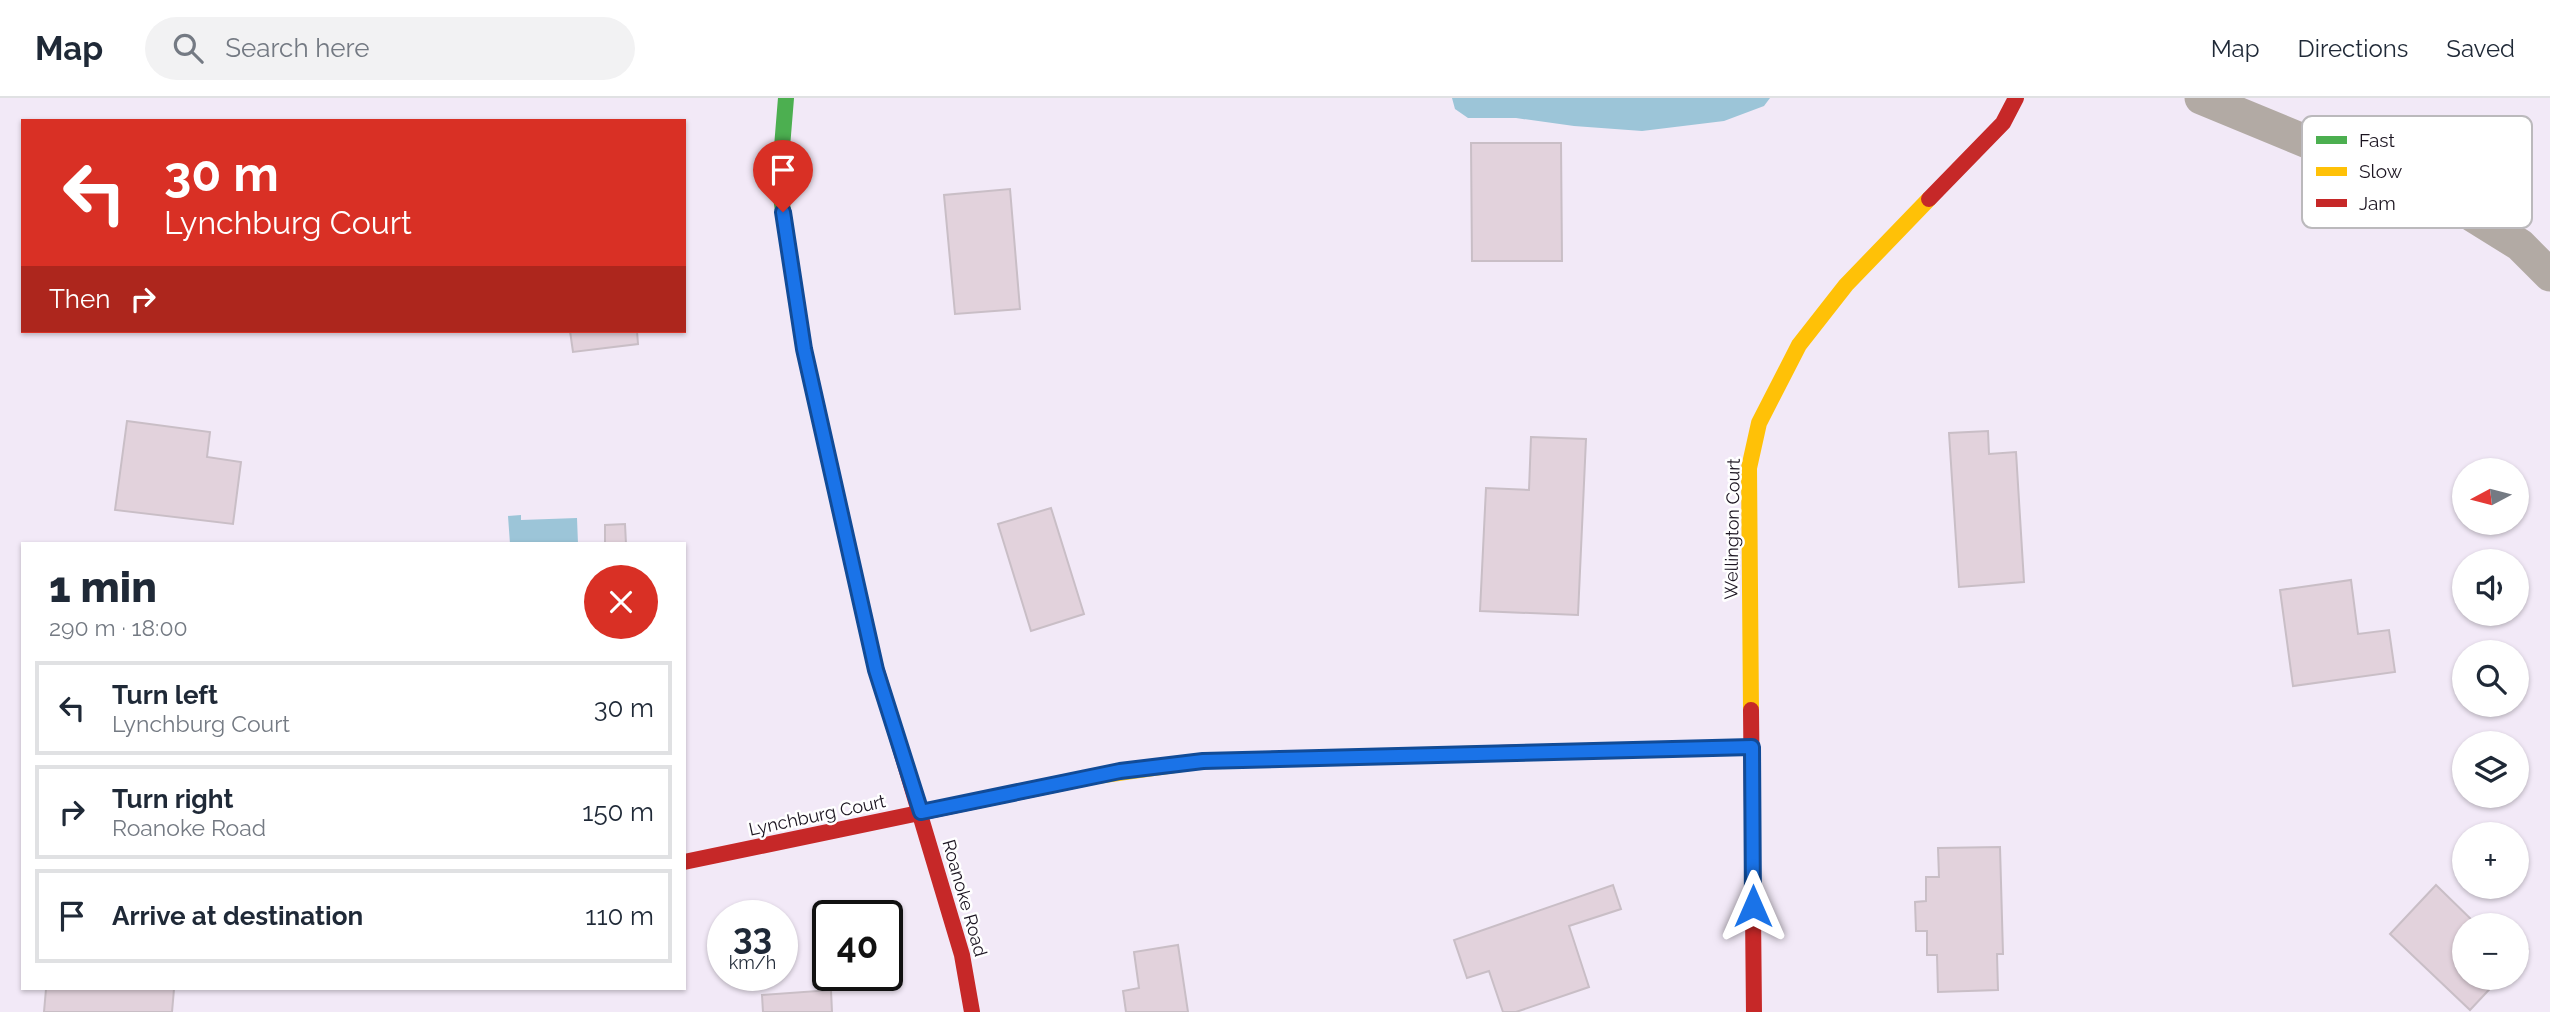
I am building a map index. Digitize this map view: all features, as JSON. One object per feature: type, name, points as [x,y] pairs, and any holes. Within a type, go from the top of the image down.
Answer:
[{"type":"street","name":"Roanoke Road","points":[[786,98],[779,184],[804,349],[876,670],[962,955],[972,1012]]},
{"type":"street","name":"Wellington Court","points":[[1754,1012],[1749,468],[1759,423],[1799,345],[1846,285],[2003,123],[2017,98]]},
{"type":"street","points":[[2201,98],[2302,140]]},
{"type":"street","points":[[2493,228],[2520,245],[2550,275]]},
{"type":"street","name":"Lynchburg Court","points":[[686,863],[1120,771],[1203,761],[1752,747]]},
{"type":"water","points":[[1452,98],[1770,98],[1764,106],[1724,121],[1642,131],[1516,118],[1468,118],[1455,109]]},
{"type":"water","points":[[521,515],[521,520],[577,518],[578,542],[510,542],[508,516]]},
{"type":"building","points":[[1471,143],[1561,143],[1562,261],[1472,261]]},
{"type":"building","points":[[1010,189],[1020,309],[955,314],[944,195]]},
{"type":"building","points":[[570,333],[637,333],[638,344],[573,352]]},
{"type":"building","points":[[127,421],[210,432],[207,457],[241,462],[233,524],[115,510]]},
{"type":"building","points":[[1988,431],[1989,454],[2016,452],[2024,582],[1959,587],[1949,433]]},
{"type":"building","points":[[1531,437],[1586,439],[1578,615],[1480,611],[1486,488],[1529,490]]},
{"type":"building","points":[[1051,508],[1084,614],[1031,631],[998,524]]},
{"type":"building","points":[[625,524],[626,542],[605,542],[605,525]]},
{"type":"building","points":[[2351,580],[2358,634],[2389,630],[2395,672],[2293,686],[2280,590]]},
{"type":"building","points":[[2000,847],[2003,954],[1997,954],[1998,990],[1938,992],[1937,955],[1927,955],[1927,931],[1916,931],[1915,902],[1926,901],[1926,877],[1939,877],[1938,848]]},
{"type":"building","points":[[1613,885],[1621,909],[1569,926],[1589,987],[1516,1012],[1503,1012],[1489,971],[1467,978],[1454,940]]},
{"type":"building","points":[[2436,885],[2465,913],[2452,913],[2452,990],[2489,990],[2470,1010],[2390,934]]},
{"type":"building","points":[[1178,945],[1188,1012],[1126,1012],[1123,991],[1139,988],[1134,952]]},
{"type":"building","points":[[46,990],[174,990],[172,1012],[44,1012]]},
{"type":"building","points":[[831,991],[832,1012],[763,1012],[762,995]]},
{"type":"traffic: fast","points":[[786,98],[779,184],[804,349],[874,661]]},
{"type":"traffic: slow","points":[[1751,710],[1749,468],[1759,423],[1799,345],[1846,285],[1929,199]]},
{"type":"traffic: slow","points":[[1097,776],[1203,761],[1498,753]]},
{"type":"traffic: jam","points":[[1929,199],[2003,123],[2016,98]]},
{"type":"traffic: jam","points":[[874,661],[962,955],[972,1012]]},
{"type":"traffic: jam","points":[[1751,710],[1754,1012]]},
{"type":"traffic: jam","points":[[1498,753],[1752,747]]},
{"type":"traffic: jam","points":[[686,862],[1097,776]]},
{"type":"route","points":[[783,212],[804,349],[876,670],[921,812],[1120,771],[1203,761],[1752,747],[1753,906]]}]
